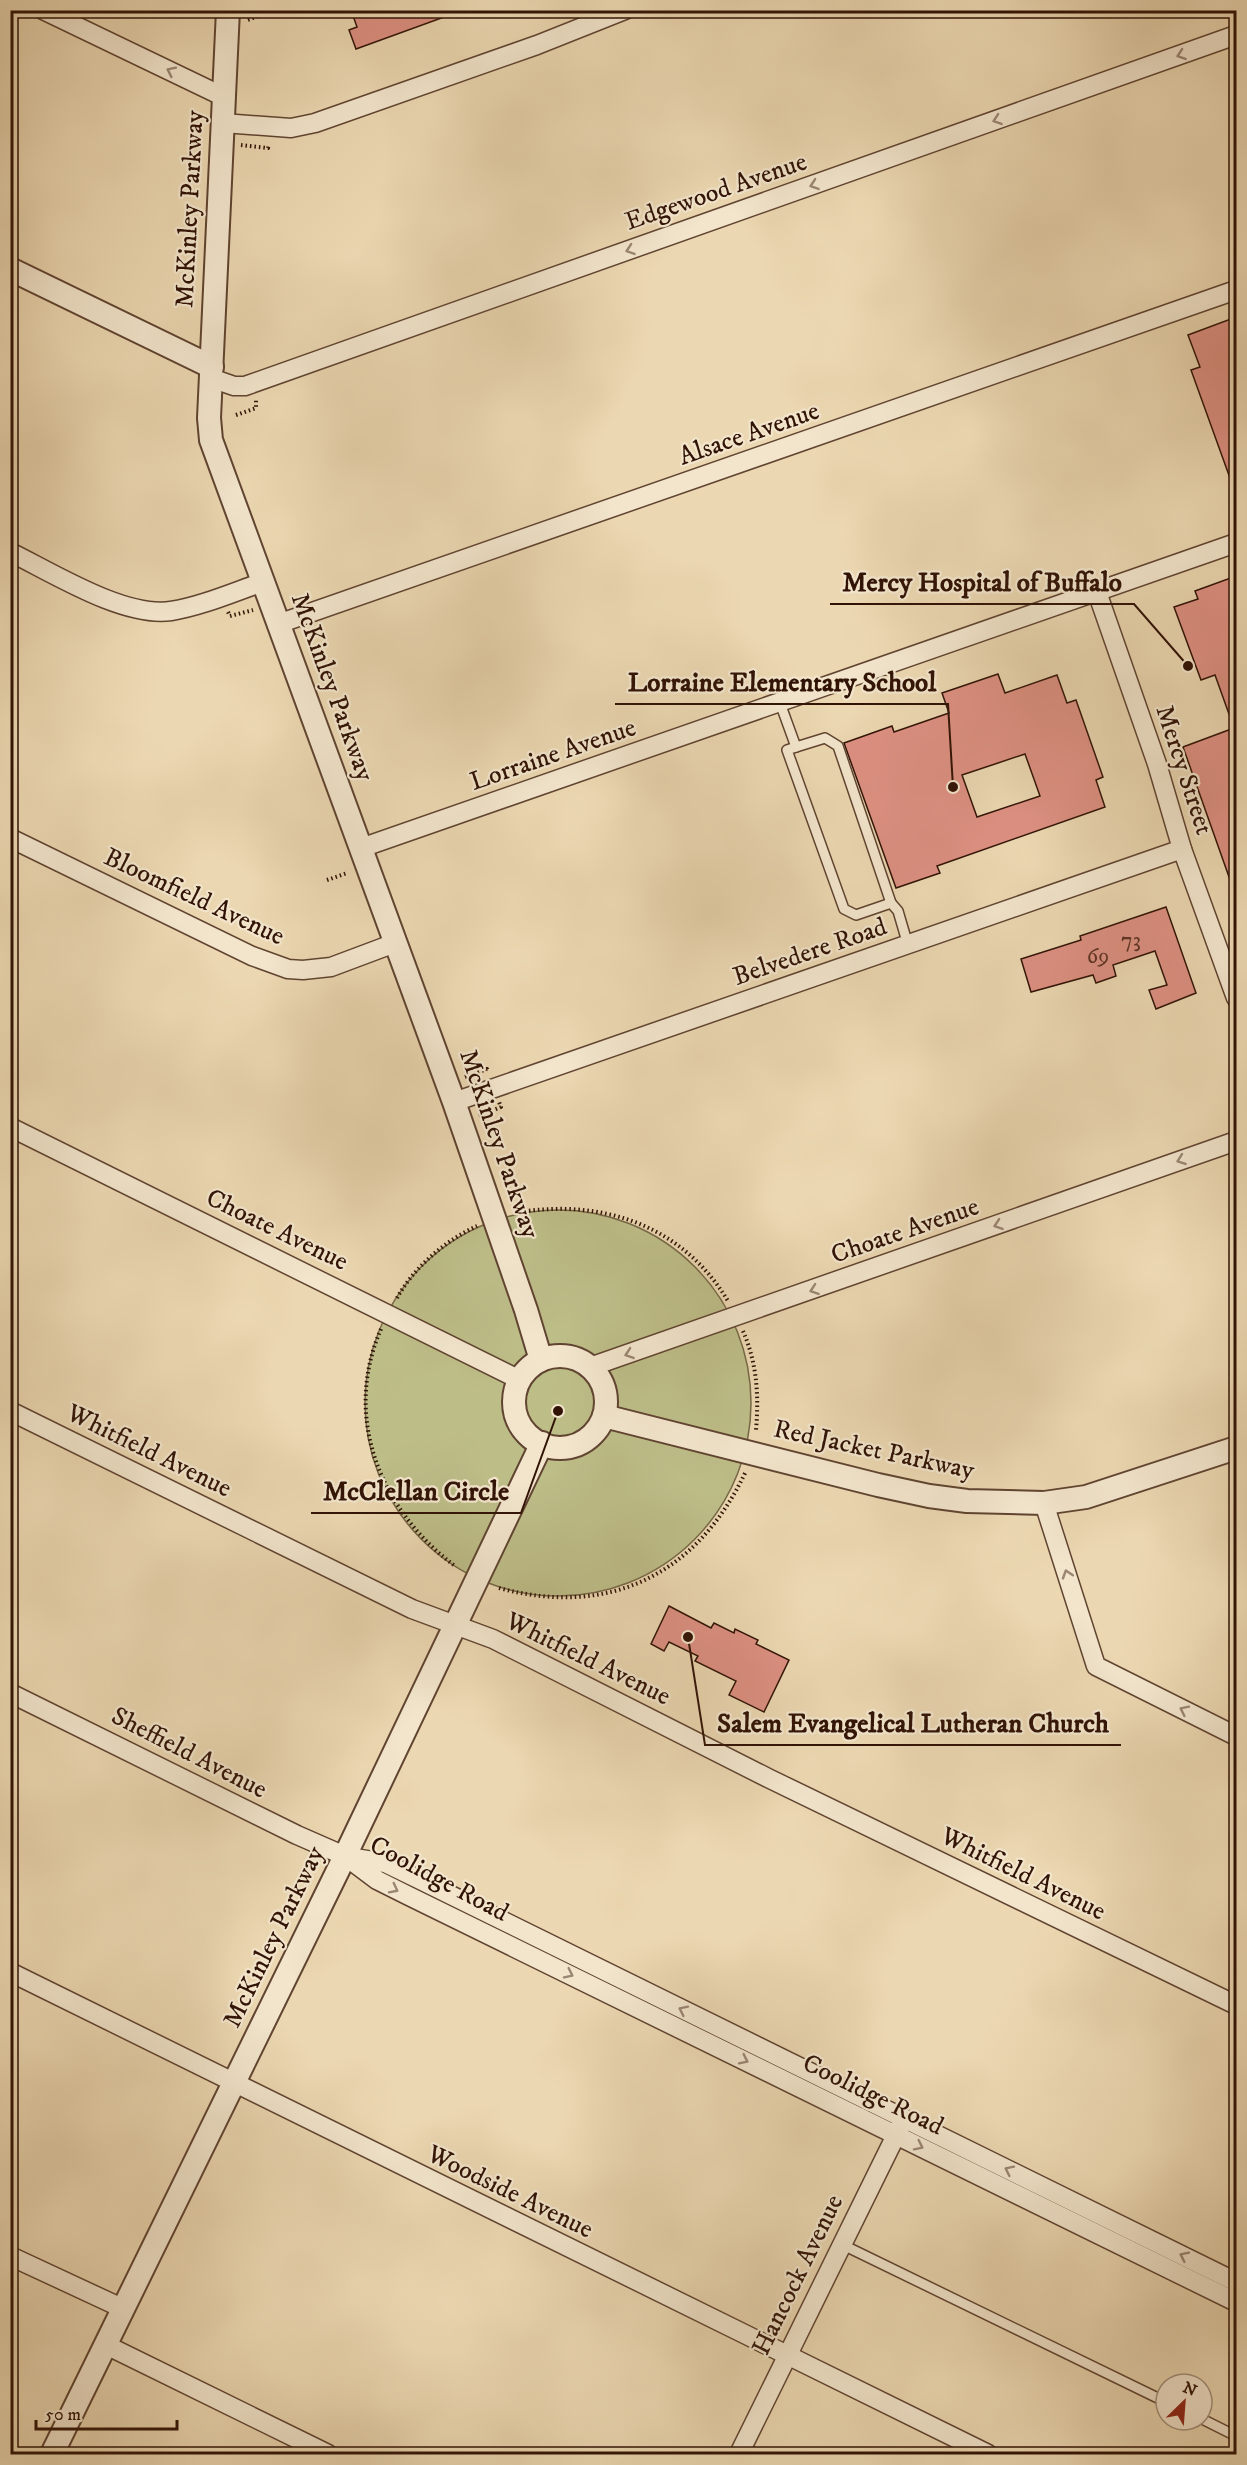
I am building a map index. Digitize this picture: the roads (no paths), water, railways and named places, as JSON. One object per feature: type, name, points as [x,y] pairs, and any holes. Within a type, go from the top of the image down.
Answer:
[{"type":"street","points":[[43,10],[224,96]]},
{"type":"street","name":"McKinley Parkway","points":[[228,10],[209,418],[211,440],[454,1102],[523,1300],[541,1360]]},
{"type":"street","points":[[223,123],[291,128],[315,123],[537,45],[625,10]]},
{"type":"street","name":"Edgewood Avenue","points":[[211,373],[234,386],[251,384],[1236,35]]},
{"type":"street","points":[[10,268],[211,373]]},
{"type":"street","name":"Alsace Avenue","points":[[278,624],[1236,290]]},
{"type":"street","name":"Lorraine Avenue","points":[[361,848],[1236,543]]},
{"type":"street","points":[[10,552],[105,598],[139,611],[170,611],[263,582]]},
{"type":"street","name":"Mercy Street","points":[[1097,592],[1157,765],[1182,849],[1236,998]]},
{"type":"street","name":"Bloomfield Avenue","points":[[10,838],[252,956],[288,969],[331,967],[395,943]]},
{"type":"street","name":"Belvedere Road","points":[[454,1102],[1182,849]]},
{"type":"street","name":"Choate Avenue","points":[[10,1127],[520,1380]]},
{"type":"street","name":"Choate Avenue","points":[[590,1367],[1236,1141]]},
{"type":"street","points":[[563,1356],[577,1359],[590,1367],[598,1376],[605,1392],[604,1416],[594,1433],[581,1443],[562,1447],[542,1443],[529,1434],[517,1416],[515,1401],[520,1380],[529,1369],[541,1360],[563,1356]]},
{"type":"street","name":"Whitfield Avenue","points":[[10,1411],[412,1609],[493,1639],[770,1779],[1236,2005]]},
{"type":"street","name":"Red Jacket Parkway","points":[[604,1416],[929,1496],[967,1501],[1044,1503],[1086,1497],[1236,1448]]},
{"type":"street","name":"McKinley Parkway","points":[[52,2454],[345,1856],[542,1443]]},
{"type":"street","points":[[1044,1503],[1096,1666],[1236,1736]]},
{"type":"street","name":"Sheffield Avenue","points":[[10,1693],[297,1835],[345,1856]]},
{"type":"street","name":"Coolidge Road","points":[[345,1856],[385,1863],[645,1991],[900,2126],[1118,2234],[1236,2302]]},
{"type":"street","name":"Coolidge Road","points":[[345,1856],[377,1880],[637,2008],[900,2126]]},
{"type":"street","name":"Woodside Avenue","points":[[10,1972],[988,2454]]},
{"type":"street","points":[[637,2008],[645,1991]]},
{"type":"street","name":"Hancock Avenue","points":[[739,2454],[900,2126]]},
{"type":"street","name":"Coolidge Road","points":[[1118,2234],[1236,2282]]},
{"type":"street","points":[[10,2256],[124,2309]]},
{"type":"street","points":[[106,2345],[328,2454]]},
{"type":"lane","points":[[780,703],[796,747]]},
{"type":"lane","points":[[891,903],[856,915],[844,909],[787,750],[825,738],[838,746],[891,903],[898,911],[908,945]]},
{"type":"lane","points":[[841,2244],[1154,2396]]},
{"type":"lane","points":[[1214,2425],[1236,2436]]},
{"type":"place","name":"Mercy Hospital of Buffalo","points":[[1188,666]]},
{"type":"place","name":"Lorraine Elementary School","points":[[953,787]]},
{"type":"place","name":"McClellan Circle","points":[[558,1411]]},
{"type":"place","name":"Salem Evangelical Lutheran Church","points":[[688,1637]]}]
